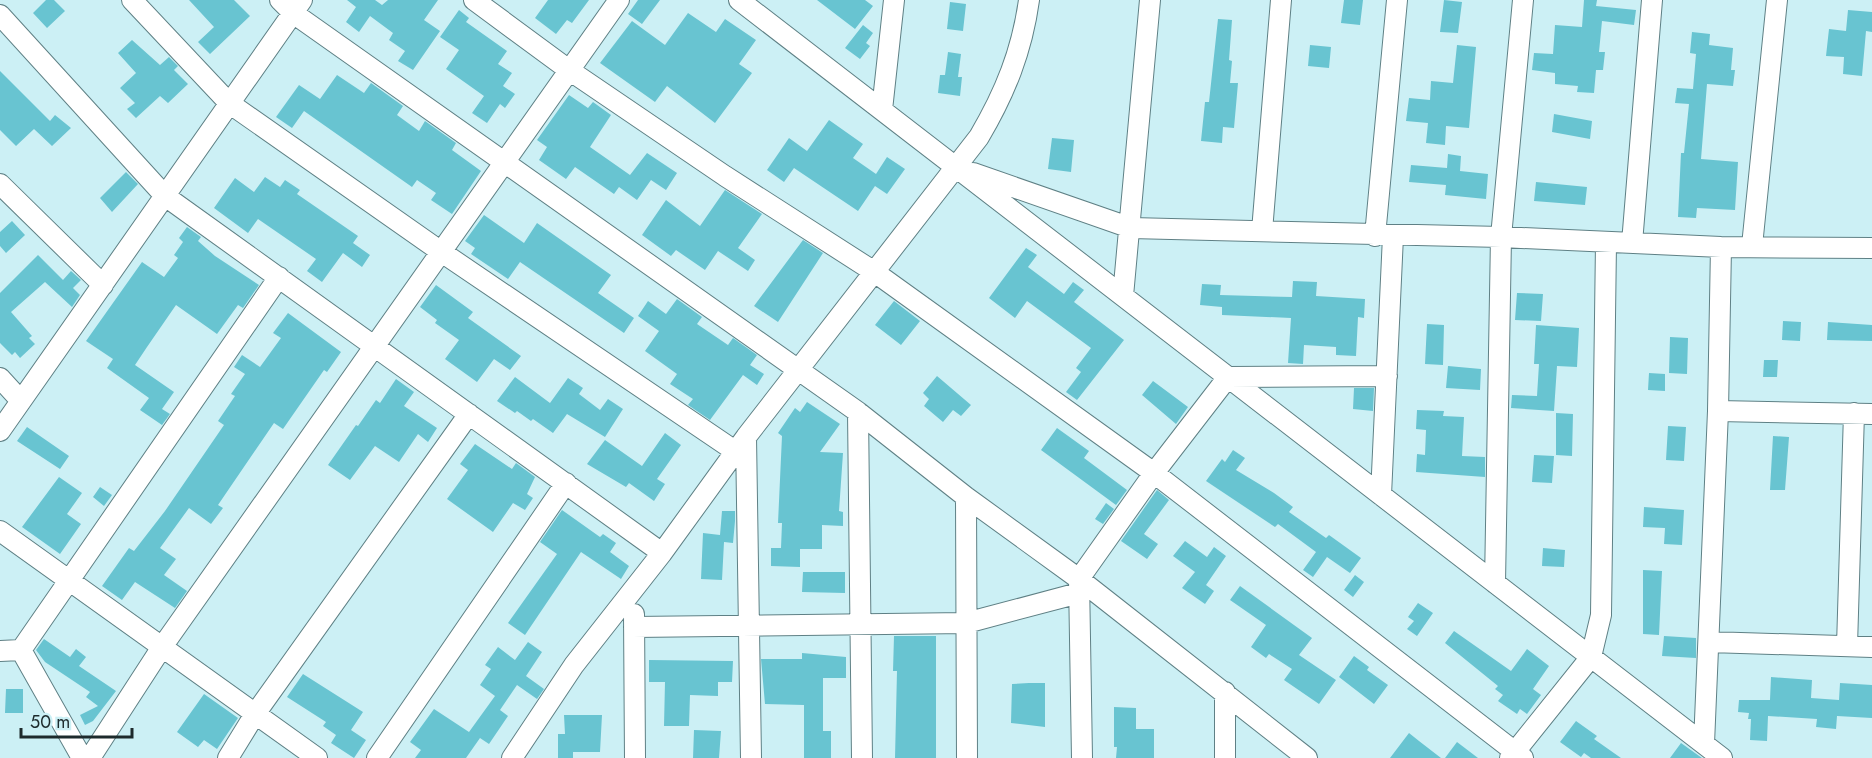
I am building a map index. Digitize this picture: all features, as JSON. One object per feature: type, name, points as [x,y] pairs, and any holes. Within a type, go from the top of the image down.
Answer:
[{"type":"street","points":[[132,0],[229,104],[440,251],[740,444]]},
{"type":"street","points":[[474,0],[569,70],[725,176],[873,271],[1154,473],[1516,756],[1591,657],[1601,615],[1606,243]]},
{"type":"street","points":[[90,758],[162,647],[619,0]]},
{"type":"street","points":[[739,0],[1722,758]]},
{"type":"street","points":[[882,110],[894,0]]},
{"type":"street","points":[[512,758],[574,665],[662,553],[740,444],[800,371],[873,271],[979,137],[997,108],[1014,69],[1025,29],[1029,0]]},
{"type":"street","points":[[1123,297],[1150,0]]},
{"type":"street","points":[[1262,231],[1281,0]]},
{"type":"street","points":[[1381,495],[1387,376],[1384,236],[1397,0]]},
{"type":"street","points":[[1495,583],[1501,237],[1523,0]]},
{"type":"street","points":[[1632,243],[1652,0]]},
{"type":"street","points":[[1752,246],[1777,0]]},
{"type":"street","points":[[0,431],[229,104],[292,4],[504,160],[858,412],[1079,586],[1225,693],[1307,758]]},
{"type":"street","points":[[0,15],[165,196],[662,553]]},
{"type":"street","points":[[955,167],[1131,228],[1384,236],[1501,237],[1721,247],[1872,248]]},
{"type":"street","points":[[0,184],[102,285]]},
{"type":"street","points":[[1704,744],[1718,411],[1721,247]]},
{"type":"street","points":[[21,650],[279,278]]},
{"type":"street","points":[[1227,377],[1387,376]]},
{"type":"street","points":[[1082,758],[1079,586],[1154,473],[1227,377]]},
{"type":"street","points":[[0,378],[21,401]]},
{"type":"street","points":[[1718,411],[1863,414],[1847,646]]},
{"type":"street","points":[[858,412],[862,758]]},
{"type":"street","points":[[228,758],[255,714],[469,414]]},
{"type":"street","points":[[740,444],[748,626],[750,758]]},
{"type":"street","points":[[377,758],[566,483]]},
{"type":"street","points":[[966,497],[967,758]]},
{"type":"street","points":[[0,531],[317,758]]},
{"type":"street","points":[[634,627],[966,623],[1079,586]]},
{"type":"street","points":[[633,591],[635,758]]},
{"type":"street","points":[[1709,642],[1872,647]]},
{"type":"street","points":[[0,651],[21,650]]},
{"type":"street","points":[[21,650],[82,758]]},
{"type":"street","points":[[1225,693],[1225,758]]},
{"type":"building","points":[[46,0],[54,0],[65,11],[47,28],[33,13]]},
{"type":"building","points":[[189,0],[234,0],[250,16],[210,54],[198,42],[214,27]]},
{"type":"building","points":[[347,0],[375,0],[382,5],[388,0],[438,0],[424,20],[440,31],[413,70],[398,61],[405,51],[389,40],[393,33],[370,16],[359,32],[346,22],[356,7]]},
{"type":"building","points":[[548,0],[589,0],[572,23],[567,20],[556,34],[535,18]]},
{"type":"building","points":[[638,0],[660,0],[642,24],[628,14]]},
{"type":"building","points":[[817,0],[865,0],[873,6],[855,29]]},
{"type":"building","points":[[1344,0],[1363,0],[1360,25],[1341,23]]},
{"type":"building","points":[[1444,0],[1462,2],[1458,33],[1440,32]]},
{"type":"building","points":[[1584,0],[1597,0],[1596,6],[1636,10],[1634,25],[1602,21],[1599,52],[1605,52],[1603,70],[1596,70],[1594,93],[1577,92],[1578,86],[1555,84],[1555,73],[1532,70],[1534,53],[1553,54],[1555,25],[1582,27]]},
{"type":"building","points":[[950,2],[966,4],[963,31],[947,29]]},
{"type":"building","points":[[459,10],[469,18],[466,22],[507,51],[498,64],[512,73],[503,86],[515,94],[505,108],[500,104],[487,123],[472,113],[484,96],[446,69],[459,50],[440,37]]},
{"type":"building","points":[[1848,10],[1872,12],[1872,32],[1866,31],[1862,76],[1843,74],[1844,57],[1826,56],[1829,29],[1846,31]]},
{"type":"building","points":[[688,13],[716,32],[725,19],[756,40],[739,64],[752,73],[715,123],[667,86],[655,102],[600,63],[632,21],[665,45]]},
{"type":"building","points":[[1218,19],[1232,20],[1230,83],[1238,83],[1234,128],[1223,127],[1222,143],[1201,141],[1205,102],[1209,102]]},
{"type":"building","points":[[863,25],[873,33],[866,43],[870,46],[860,59],[845,48]]},
{"type":"building","points":[[1692,32],[1710,34],[1709,45],[1733,48],[1731,70],[1735,70],[1733,86],[1707,84],[1701,159],[1738,162],[1735,210],[1697,208],[1696,218],[1678,217],[1681,153],[1684,153],[1689,104],[1675,103],[1677,88],[1693,89],[1696,54],[1690,53]]},
{"type":"building","points":[[132,40],[160,65],[169,57],[178,66],[174,70],[188,84],[168,103],[160,96],[136,118],[127,109],[135,103],[120,88],[136,73],[118,53]]},
{"type":"building","points":[[1310,45],[1331,47],[1329,68],[1308,66]]},
{"type":"building","points":[[1457,45],[1476,47],[1469,128],[1446,126],[1445,145],[1426,143],[1428,123],[1406,121],[1409,98],[1430,100],[1431,81],[1453,83]]},
{"type":"building","points":[[948,52],[961,54],[958,77],[962,77],[960,96],[938,93],[940,75],[945,75]]},
{"type":"building","points":[[0,71],[50,121],[55,115],[71,128],[52,146],[34,129],[16,146],[0,130]]},
{"type":"building","points":[[337,75],[364,93],[371,83],[403,106],[397,115],[419,131],[425,121],[456,143],[452,150],[481,171],[452,214],[431,200],[436,193],[417,180],[412,187],[304,111],[292,128],[276,117],[299,85],[320,99]]},
{"type":"building","points":[[569,95],[588,108],[593,102],[611,115],[590,147],[630,175],[647,153],[677,173],[666,190],[651,180],[637,200],[619,187],[614,194],[575,167],[566,179],[539,160],[547,147],[537,140]]},
{"type":"building","points":[[1554,114],[1592,121],[1590,139],[1552,132]]},
{"type":"building","points":[[829,120],[863,144],[853,158],[876,174],[887,157],[905,169],[887,194],[875,186],[858,211],[794,168],[784,182],[767,170],[789,138],[807,151]]},
{"type":"building","points":[[1052,138],[1074,140],[1071,172],[1048,169]]},
{"type":"building","points":[[1448,154],[1461,156],[1460,171],[1488,174],[1486,199],[1445,195],[1446,185],[1409,182],[1411,165],[1447,168]]},
{"type":"building","points":[[126,172],[138,184],[112,212],[100,198]]},
{"type":"building","points":[[265,177],[280,187],[285,180],[300,190],[297,194],[358,236],[353,243],[370,255],[362,267],[343,253],[322,282],[307,271],[316,259],[258,219],[248,233],[214,208],[235,178],[254,192]]},
{"type":"building","points":[[1536,182],[1587,187],[1585,205],[1534,201]]},
{"type":"building","points":[[725,190],[762,214],[738,248],[755,260],[748,271],[718,251],[705,270],[676,250],[671,256],[642,235],[666,200],[700,226]]},
{"type":"building","points":[[484,215],[524,243],[537,223],[611,275],[598,293],[634,318],[624,333],[520,262],[508,279],[471,254],[475,248],[465,241]]},
{"type":"building","points":[[12,221],[25,235],[6,253],[0,246],[0,232]]},
{"type":"building","points":[[187,227],[201,237],[198,241],[215,256],[259,285],[243,308],[238,305],[217,334],[176,305],[135,365],[174,392],[162,409],[170,414],[162,425],[140,410],[149,398],[107,368],[113,359],[86,341],[142,262],[164,277],[178,258],[174,255],[183,242],[179,238]]},
{"type":"building","points":[[803,240],[823,253],[778,322],[754,306]]},
{"type":"building","points":[[1026,248],[1037,255],[1028,267],[1064,294],[1073,282],[1084,290],[1074,302],[1124,340],[1077,400],[1066,392],[1081,372],[1076,368],[1091,348],[1027,301],[1015,318],[989,298]]},
{"type":"building","points":[[38,255],[63,280],[71,271],[81,280],[73,288],[80,295],[72,307],[45,282],[11,312],[32,336],[29,338],[35,344],[20,358],[15,352],[12,355],[0,343],[0,293]]},
{"type":"building","points":[[1293,281],[1317,282],[1316,296],[1365,299],[1364,318],[1358,317],[1356,356],[1336,355],[1336,347],[1304,345],[1303,364],[1288,363],[1291,318],[1222,315],[1222,307],[1200,305],[1202,284],[1221,285],[1220,295],[1292,297]]},
{"type":"building","points":[[436,285],[473,312],[468,318],[521,356],[510,370],[494,359],[477,382],[445,359],[459,340],[435,323],[437,320],[420,307]]},
{"type":"building","points":[[1517,293],[1543,294],[1541,321],[1515,320]]},
{"type":"building","points":[[677,299],[702,317],[697,324],[728,345],[733,338],[757,355],[750,365],[764,374],[757,385],[743,375],[710,420],[688,405],[693,399],[670,384],[677,374],[645,351],[659,331],[638,316],[648,301],[666,314]]},
{"type":"building","points":[[894,301],[920,321],[901,345],[875,325]]},
{"type":"building","points":[[288,313],[341,352],[327,372],[324,370],[283,429],[274,423],[218,505],[223,508],[211,524],[189,508],[160,548],[176,559],[164,575],[187,591],[175,608],[135,582],[122,600],[102,586],[129,548],[134,551],[165,511],[224,425],[218,421],[235,396],[231,394],[245,374],[234,367],[242,355],[260,367],[281,338],[273,333]]},
{"type":"building","points":[[1783,321],[1801,322],[1800,341],[1782,340]]},
{"type":"building","points":[[1828,322],[1872,325],[1872,341],[1827,340]]},
{"type":"building","points":[[1427,324],[1444,325],[1443,365],[1425,364]]},
{"type":"building","points":[[1536,325],[1579,328],[1577,367],[1557,366],[1554,411],[1511,408],[1512,395],[1537,396],[1539,364],[1534,364]]},
{"type":"building","points":[[1670,337],[1688,338],[1687,374],[1669,373]]},
{"type":"building","points":[[1764,360],[1778,360],[1777,377],[1763,377]]},
{"type":"building","points":[[1448,366],[1481,369],[1480,390],[1446,388]]},
{"type":"building","points":[[1649,373],[1665,374],[1665,391],[1648,390]]},
{"type":"building","points":[[937,376],[971,405],[961,416],[953,410],[943,422],[924,406],[929,399],[923,393]]},
{"type":"building","points":[[515,377],[550,403],[568,378],[583,388],[579,394],[600,410],[608,399],[623,409],[605,437],[567,414],[553,433],[533,419],[531,421],[517,411],[515,413],[497,401]]},
{"type":"building","points":[[396,379],[414,392],[404,406],[437,428],[428,442],[418,434],[399,462],[375,446],[350,480],[328,465],[356,425],[358,426],[376,400],[380,403]]},
{"type":"building","points":[[1153,381],[1188,407],[1176,424],[1142,395]]},
{"type":"building","points":[[1354,388],[1374,388],[1373,411],[1353,409]]},
{"type":"building","points":[[807,402],[840,424],[820,452],[843,453],[839,511],[843,512],[843,526],[822,525],[822,549],[800,549],[800,567],[771,566],[771,548],[781,548],[782,523],[778,523],[782,436],[778,433],[795,408],[800,412]]},
{"type":"building","points":[[1417,410],[1444,411],[1443,416],[1464,417],[1462,456],[1485,457],[1485,477],[1416,472],[1417,454],[1425,455],[1426,430],[1416,429]]},
{"type":"building","points":[[1556,413],[1573,414],[1572,456],[1556,455]]},
{"type":"building","points":[[1668,426],[1686,427],[1684,461],[1666,460]]},
{"type":"building","points":[[27,427],[69,456],[60,469],[17,441]]},
{"type":"building","points":[[1057,428],[1089,451],[1084,458],[1127,490],[1116,505],[1041,450]]},
{"type":"building","points":[[665,433],[681,445],[657,479],[665,484],[654,501],[629,483],[626,487],[587,464],[605,440],[642,466]]},
{"type":"building","points":[[1773,436],[1789,437],[1785,490],[1770,490]]},
{"type":"building","points":[[475,444],[512,469],[516,463],[535,477],[527,494],[533,498],[525,510],[513,503],[493,532],[447,499],[468,470],[460,464]]},
{"type":"building","points":[[1233,450],[1245,458],[1236,470],[1293,507],[1289,512],[1326,538],[1329,535],[1361,558],[1350,573],[1327,557],[1313,577],[1303,570],[1316,552],[1278,524],[1275,527],[1206,481],[1222,459],[1225,462]]},
{"type":"building","points":[[1534,455],[1554,456],[1552,483],[1532,482]]},
{"type":"building","points":[[59,477],[82,493],[67,514],[81,524],[60,554],[22,527]]},
{"type":"building","points":[[100,487],[112,495],[104,506],[93,497]]},
{"type":"building","points":[[1157,490],[1169,500],[1144,534],[1158,544],[1147,559],[1121,541]]},
{"type":"building","points":[[1106,503],[1114,509],[1103,524],[1095,519]]},
{"type":"building","points":[[1644,507],[1684,510],[1682,545],[1664,544],[1665,528],[1643,527]]},
{"type":"building","points":[[562,510],[600,537],[603,534],[616,543],[610,552],[629,566],[621,579],[581,552],[525,635],[508,623],[557,554],[540,542]]},
{"type":"building","points":[[722,511],[735,511],[735,521],[733,543],[724,542],[722,580],[701,579],[703,533],[720,535]]},
{"type":"building","points":[[1185,541],[1207,557],[1214,547],[1226,556],[1206,585],[1214,591],[1205,604],[1182,588],[1195,572],[1173,556]]},
{"type":"building","points":[[1543,548],[1565,550],[1564,567],[1542,566]]},
{"type":"building","points":[[1643,570],[1662,571],[1659,635],[1643,634]]},
{"type":"building","points":[[803,572],[845,572],[845,593],[802,592]]},
{"type":"building","points":[[1355,575],[1364,582],[1353,597],[1344,590]]},
{"type":"building","points":[[1240,586],[1312,638],[1299,655],[1336,680],[1319,704],[1284,680],[1292,669],[1269,654],[1266,658],[1251,647],[1266,625],[1230,600]]},
{"type":"building","points":[[1418,603],[1433,613],[1417,636],[1407,629],[1414,621],[1408,617]]},
{"type":"building","points":[[1454,631],[1511,671],[1527,649],[1549,666],[1533,689],[1541,695],[1527,714],[1520,709],[1517,714],[1498,701],[1503,695],[1495,689],[1498,686],[1445,643]]},
{"type":"building","points":[[894,636],[936,636],[936,758],[895,758],[897,671],[893,671]]},
{"type":"building","points":[[1664,636],[1696,638],[1696,658],[1662,656]]},
{"type":"building","points":[[44,639],[70,657],[76,649],[86,657],[79,666],[116,691],[93,721],[85,725],[80,715],[98,706],[86,697],[90,692],[45,662],[36,650]]},
{"type":"building","points":[[528,642],[542,652],[526,676],[544,689],[537,699],[517,685],[500,710],[508,716],[489,744],[480,738],[466,758],[415,758],[421,750],[410,742],[434,709],[469,732],[495,696],[480,685],[491,669],[485,665],[498,647],[515,660]]},
{"type":"building","points":[[802,653],[846,657],[846,678],[823,678],[823,731],[831,731],[831,758],[804,758],[804,705],[765,704],[761,659],[802,659]]},
{"type":"building","points":[[1354,656],[1369,667],[1367,670],[1388,685],[1374,704],[1339,677]]},
{"type":"building","points":[[649,660],[733,661],[732,682],[718,682],[718,696],[690,695],[689,726],[664,726],[665,682],[649,682]]},
{"type":"building","points":[[303,674],[363,712],[351,730],[366,740],[354,758],[331,743],[336,735],[323,726],[326,722],[287,697]]},
{"type":"building","points":[[1771,677],[1812,680],[1811,698],[1839,700],[1840,683],[1872,685],[1872,718],[1837,716],[1836,729],[1816,727],[1817,719],[1768,716],[1767,741],[1750,740],[1751,719],[1748,719],[1749,713],[1738,712],[1739,700],[1770,700]]},
{"type":"building","points":[[1045,683],[1045,727],[1011,723],[1012,684]]},
{"type":"building","points":[[6,689],[23,689],[23,713],[5,713]]},
{"type":"building","points":[[204,694],[238,718],[217,749],[204,740],[198,747],[177,732]]},
{"type":"building","points":[[1114,707],[1136,708],[1136,729],[1154,729],[1154,758],[1116,758]]},
{"type":"building","points":[[564,715],[602,715],[600,752],[573,752],[573,758],[558,758],[558,734],[565,734]]},
{"type":"building","points":[[1576,721],[1597,736],[1594,739],[1621,758],[1591,758],[1584,753],[1581,757],[1560,742]]},
{"type":"building","points":[[694,730],[721,731],[719,758],[693,758]]},
{"type":"building","points":[[1409,733],[1419,741],[1441,758],[1390,758]]},
{"type":"building","points":[[1457,742],[1478,758],[1445,758]]},
{"type":"building","points":[[1681,743],[1702,758],[1670,758]]}]
